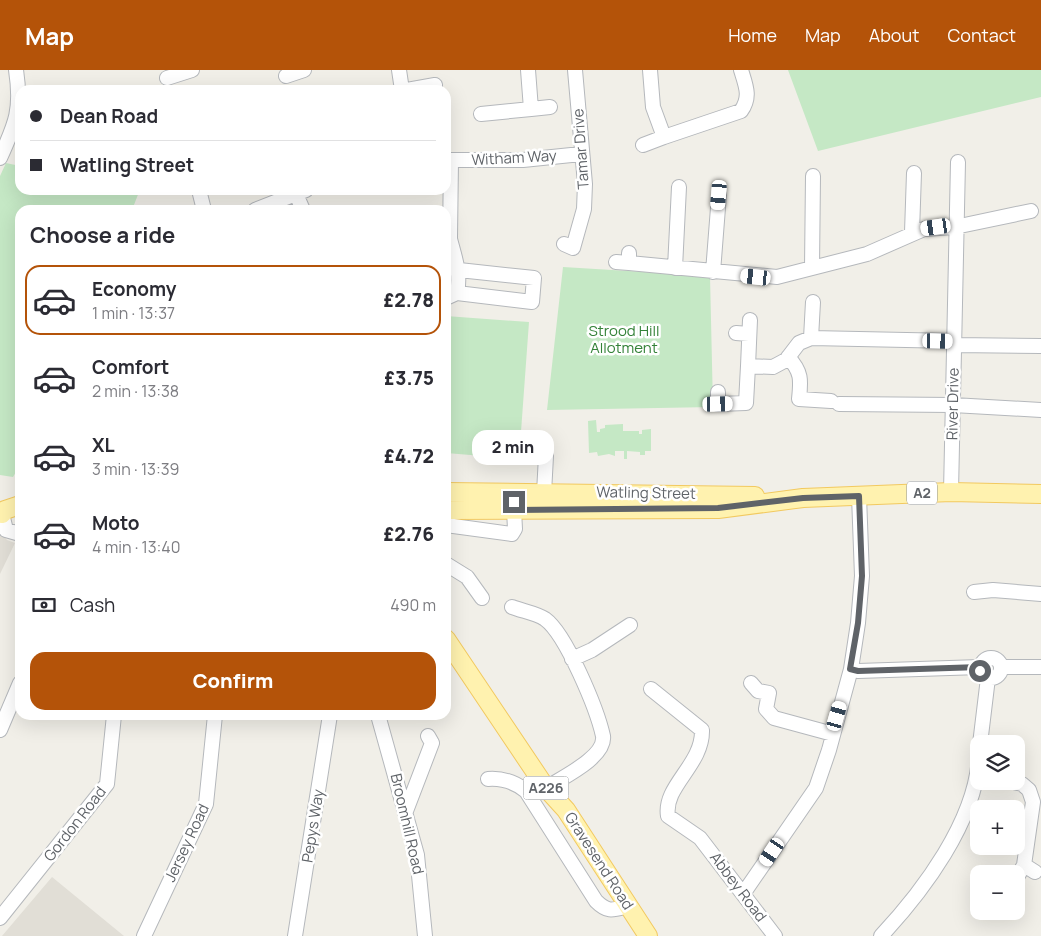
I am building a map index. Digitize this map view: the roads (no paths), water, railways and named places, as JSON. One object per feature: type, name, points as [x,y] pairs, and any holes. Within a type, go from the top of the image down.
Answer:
[{"type":"main road","name":"Watling Street","points":[[451,492],[742,495],[803,498]]},
{"type":"main road","name":"A2","points":[[803,498],[951,492],[1041,494]]},
{"type":"main road","name":"Watling Street","points":[[544,493],[545,499],[549,502],[596,502],[618,509]]},
{"type":"main road","name":"Watling Street","points":[[451,510],[718,508],[803,498]]},
{"type":"main road","points":[[451,500],[512,500],[514,502],[514,510]]},
{"type":"main road","points":[[1,514],[5,510],[15,507]]},
{"type":"main road","points":[[1,514],[15,513]]},
{"type":"main road","name":"Gravesend Road","points":[[451,646],[546,788],[566,810],[648,936]]},
{"type":"street","points":[[16,70],[18,85]]},
{"type":"street","points":[[167,78],[192,70]]},
{"type":"street","points":[[286,76],[304,70]]},
{"type":"street","points":[[399,70],[401,85]]},
{"type":"street","points":[[528,70],[531,109]]},
{"type":"street","name":"Tamar Drive","points":[[564,244],[573,248],[584,208],[585,184],[575,70]]},
{"type":"street","points":[[650,70],[653,107],[664,137]]},
{"type":"street","points":[[643,144],[741,111],[747,102],[748,92],[741,70]]},
{"type":"street","points":[[481,114],[550,108]]},
{"type":"street","points":[[0,158],[15,122]]},
{"type":"street","name":"Witham Way","points":[[451,160],[523,160],[582,154]]},
{"type":"street","name":"River Drive","points":[[951,492],[955,227],[958,162]]},
{"type":"street","points":[[912,232],[914,174]]},
{"type":"street","points":[[812,176],[812,268]]},
{"type":"street","points":[[675,268],[679,187]]},
{"type":"street","points":[[268,205],[293,195]]},
{"type":"street","points":[[713,272],[719,195]]},
{"type":"street","points":[[625,259],[675,268],[777,277],[876,250],[912,232],[936,227],[955,227],[1031,211]]},
{"type":"street","points":[[451,251],[459,270],[452,296],[532,302],[534,278],[459,270]]},
{"type":"street","points":[[811,338],[813,302]]},
{"type":"street","points":[[718,392],[718,404],[746,403],[748,366],[745,329]]},
{"type":"street","points":[[748,366],[773,367],[788,357],[799,343],[811,338],[1041,346]]},
{"type":"street","points":[[788,357],[799,368],[801,383],[799,400],[1041,410]]},
{"type":"street","points":[[544,493],[546,456]]},
{"type":"street","points":[[743,894],[816,788],[833,734],[850,669],[858,623],[862,576],[859,496]]},
{"type":"street","points":[[451,526],[512,534],[515,529],[514,510]]},
{"type":"street","points":[[1,514],[6,530],[15,533]]},
{"type":"street","points":[[451,567],[467,578],[482,598]]},
{"type":"street","points":[[974,592],[993,590],[1041,594]]},
{"type":"street","points":[[512,607],[544,619],[559,633],[601,728],[604,743],[592,758],[546,788]]},
{"type":"street","points":[[572,659],[592,650],[630,625]]},
{"type":"street","points":[[981,735],[984,673],[982,662],[990,658],[997,660],[1001,667],[1041,667]]},
{"type":"street","points":[[850,669],[858,671],[984,673]]},
{"type":"street","points":[[751,683],[758,691],[769,693],[766,709],[774,718],[833,734]]},
{"type":"street","name":"Abbey Road","points":[[651,689],[702,730],[699,752],[669,798],[666,806],[668,816],[674,822],[700,838],[775,936]]},
{"type":"street","points":[[0,730],[15,695]]},
{"type":"street","name":"Gordon Road","points":[[0,918],[107,784],[113,720]]},
{"type":"street","name":"Jersey Road","points":[[144,936],[206,804],[214,720]]},
{"type":"street","name":"Pepys Way","points":[[295,936],[329,720]]},
{"type":"street","name":"Broomhill Road","points":[[379,720],[417,855],[424,936]]},
{"type":"street","points":[[406,811],[432,743],[428,736]]},
{"type":"street","points":[[488,779],[499,778],[519,785],[526,790],[596,901],[605,910],[610,911],[628,906]]},
{"type":"street","points":[[1025,787],[1029,790],[1032,802],[1030,869],[1025,873]]},
{"type":"street","points":[[880,936],[931,877],[951,842],[972,790]]},
{"type":"park label","name":"Strood Hill Allotment","points":[[624,340]]}]
